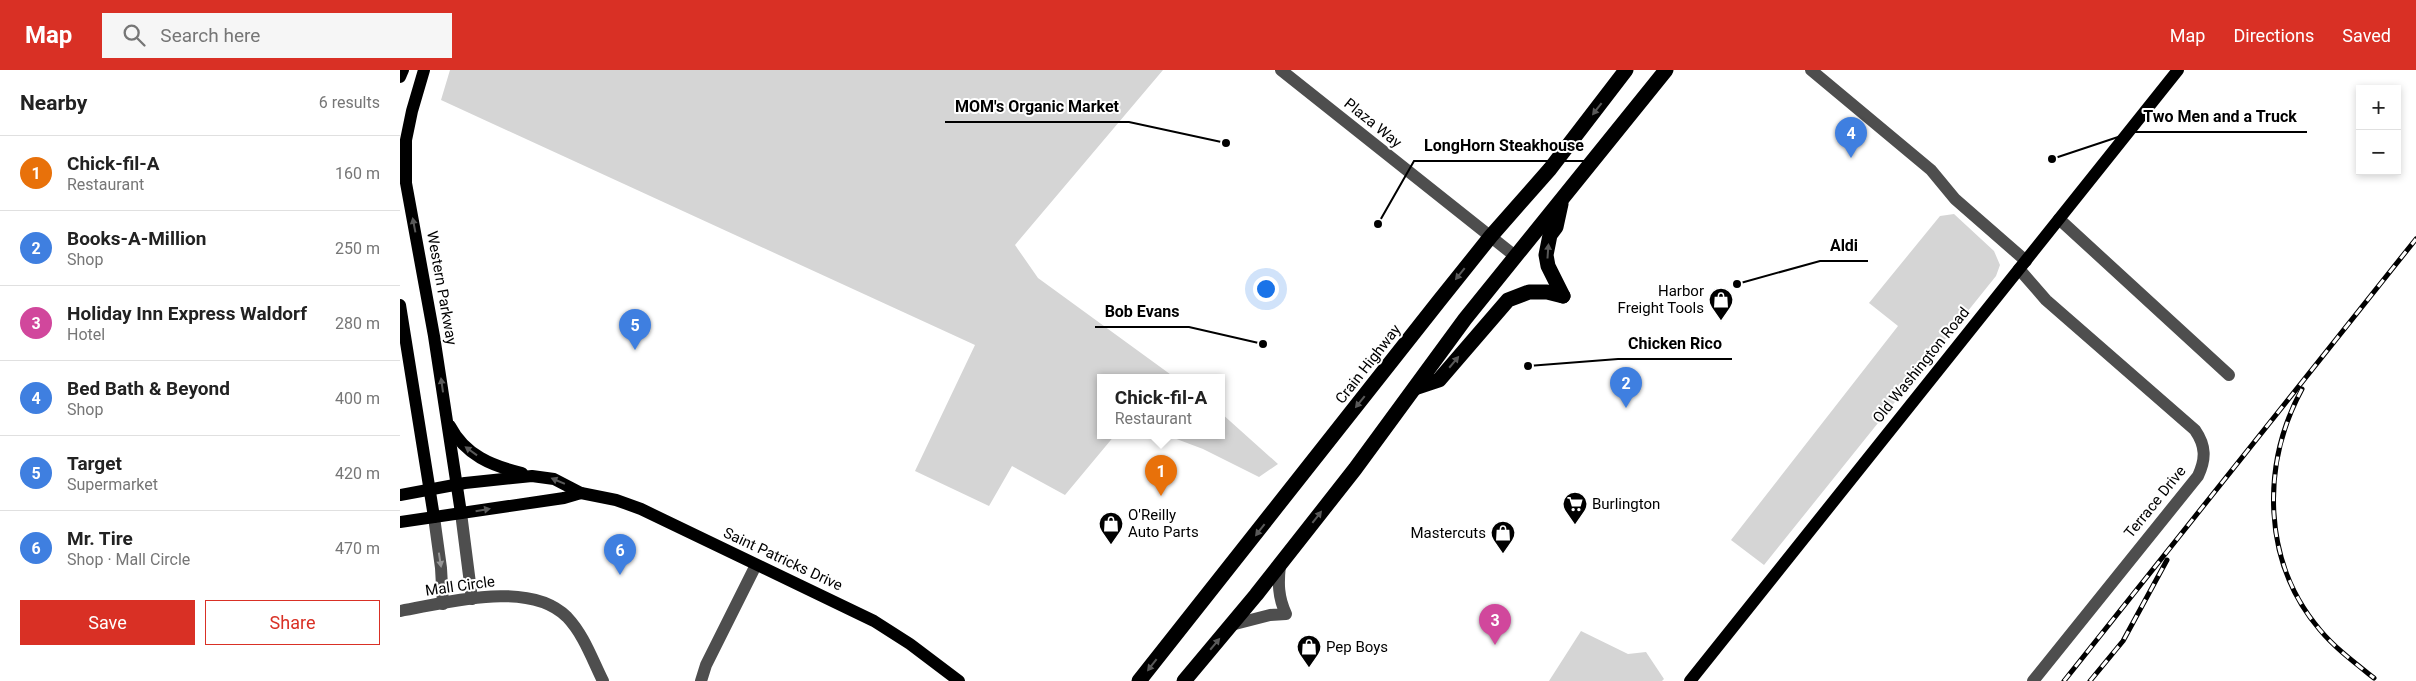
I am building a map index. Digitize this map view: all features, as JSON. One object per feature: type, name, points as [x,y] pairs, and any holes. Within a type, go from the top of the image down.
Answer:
[{"type":"highway","name":"Crain Highway","points":[[1139,681],[1491,236],[1550,169],[1626,70]]},
{"type":"highway","points":[[1184,681],[1280,565],[1465,320],[1666,70]]},
{"type":"highway","points":[[1415,388],[1439,380],[1508,300],[1529,292],[1547,292],[1563,296],[1548,266],[1546,255],[1550,234],[1556,227],[1562,200]]},
{"type":"main road","points":[[400,77],[403,70]]},
{"type":"main road","name":"Western Parkway","points":[[424,70],[406,140],[405,166],[410,208],[434,336],[461,513]]},
{"type":"main road","name":"Old Washington Road","points":[[1690,681],[2178,70]]},
{"type":"main road","points":[[400,305],[434,517]]},
{"type":"main road","points":[[447,419],[460,443],[474,454],[499,468],[532,476]]},
{"type":"main road","name":"Saint Patricks Drive","points":[[400,495],[457,485],[532,476],[554,479],[581,493],[616,500],[641,509],[874,621],[910,644],[959,681]]},
{"type":"main road","name":"Saint Patricks Drive","points":[[400,522],[535,500],[564,498],[581,493]]},
{"type":"street","name":"Plaza Way","points":[[1281,70],[1515,256]]},
{"type":"street","name":"Terrace Drive","points":[[1811,70],[1931,170],[1955,199],[2022,265],[2046,300],[2195,430],[2204,444],[2203,464],[2198,476],[2032,681]]},
{"type":"street","points":[[2059,219],[2228,375]]},
{"type":"street","points":[[461,513],[472,600]]},
{"type":"street","points":[[434,517],[442,568],[443,604]]},
{"type":"street","points":[[701,681],[706,665],[756,565]]},
{"type":"street","points":[[1231,625],[1270,615],[1286,614],[1280,602],[1278,585],[1280,565]]},
{"type":"street","name":"Mall Circle","points":[[400,611],[496,596],[512,596],[534,600],[557,609],[566,616],[582,636],[603,681]]},
{"type":"shaded area","points":[[450,70],[1163,70],[1015,245],[1038,278],[1170,374],[1097,374],[1097,439],[1112,439],[1065,495],[1012,466],[989,506],[915,471],[975,345],[441,100]]},
{"type":"shaded area","points":[[1954,214],[1994,251],[2000,265],[1996,276],[1764,565],[1731,540],[1898,326],[1869,303],[1940,216]]},
{"type":"shaded area","points":[[1225,417],[1278,464],[1259,477],[1203,449],[1177,439],[1225,439]]},
{"type":"shaded area","points":[[1581,631],[1628,654],[1646,652],[1664,679],[1662,681],[1549,681]]},
{"type":"railway","points":[[2064,681],[2416,239]]},
{"type":"railway","points":[[2302,389],[2289,418],[2279,449],[2274,481],[2274,512],[2278,544],[2287,574],[2301,603],[2320,630],[2339,649],[2374,678]]},
{"type":"railway","points":[[2090,681],[2123,641],[2167,560]]},
{"type":"place","name":"MOM's Organic Market","points":[[1226,143]]},
{"type":"place","name":"Bed Bath & Beyond","points":[[1851,158]]},
{"type":"place","name":"Two Men and a Truck","points":[[2052,159]]},
{"type":"place","name":"LongHorn Steakhouse","points":[[1378,224]]},
{"type":"place","name":"Aldi","points":[[1737,284]]},
{"type":"place","name":"Harbor Freight Tools","points":[[1721,321]]},
{"type":"place","name":"Bob Evans","points":[[1263,344]]},
{"type":"place","name":"Target","points":[[635,350]]},
{"type":"place","name":"Chicken Rico","points":[[1528,366]]},
{"type":"place","name":"Books-A-Million","points":[[1626,408]]},
{"type":"place","name":"Chick-fil-A","points":[[1161,496]]},
{"type":"place","name":"Burlington","points":[[1575,525]]},
{"type":"place","name":"O'Reilly Auto Parts","points":[[1111,545]]},
{"type":"place","name":"Mastercuts","points":[[1503,554]]},
{"type":"place","name":"Mr. Tire","points":[[620,575]]},
{"type":"place","name":"Holiday Inn Express Waldorf","points":[[1495,645]]},
{"type":"place","name":"Pep Boys","points":[[1309,668]]}]
